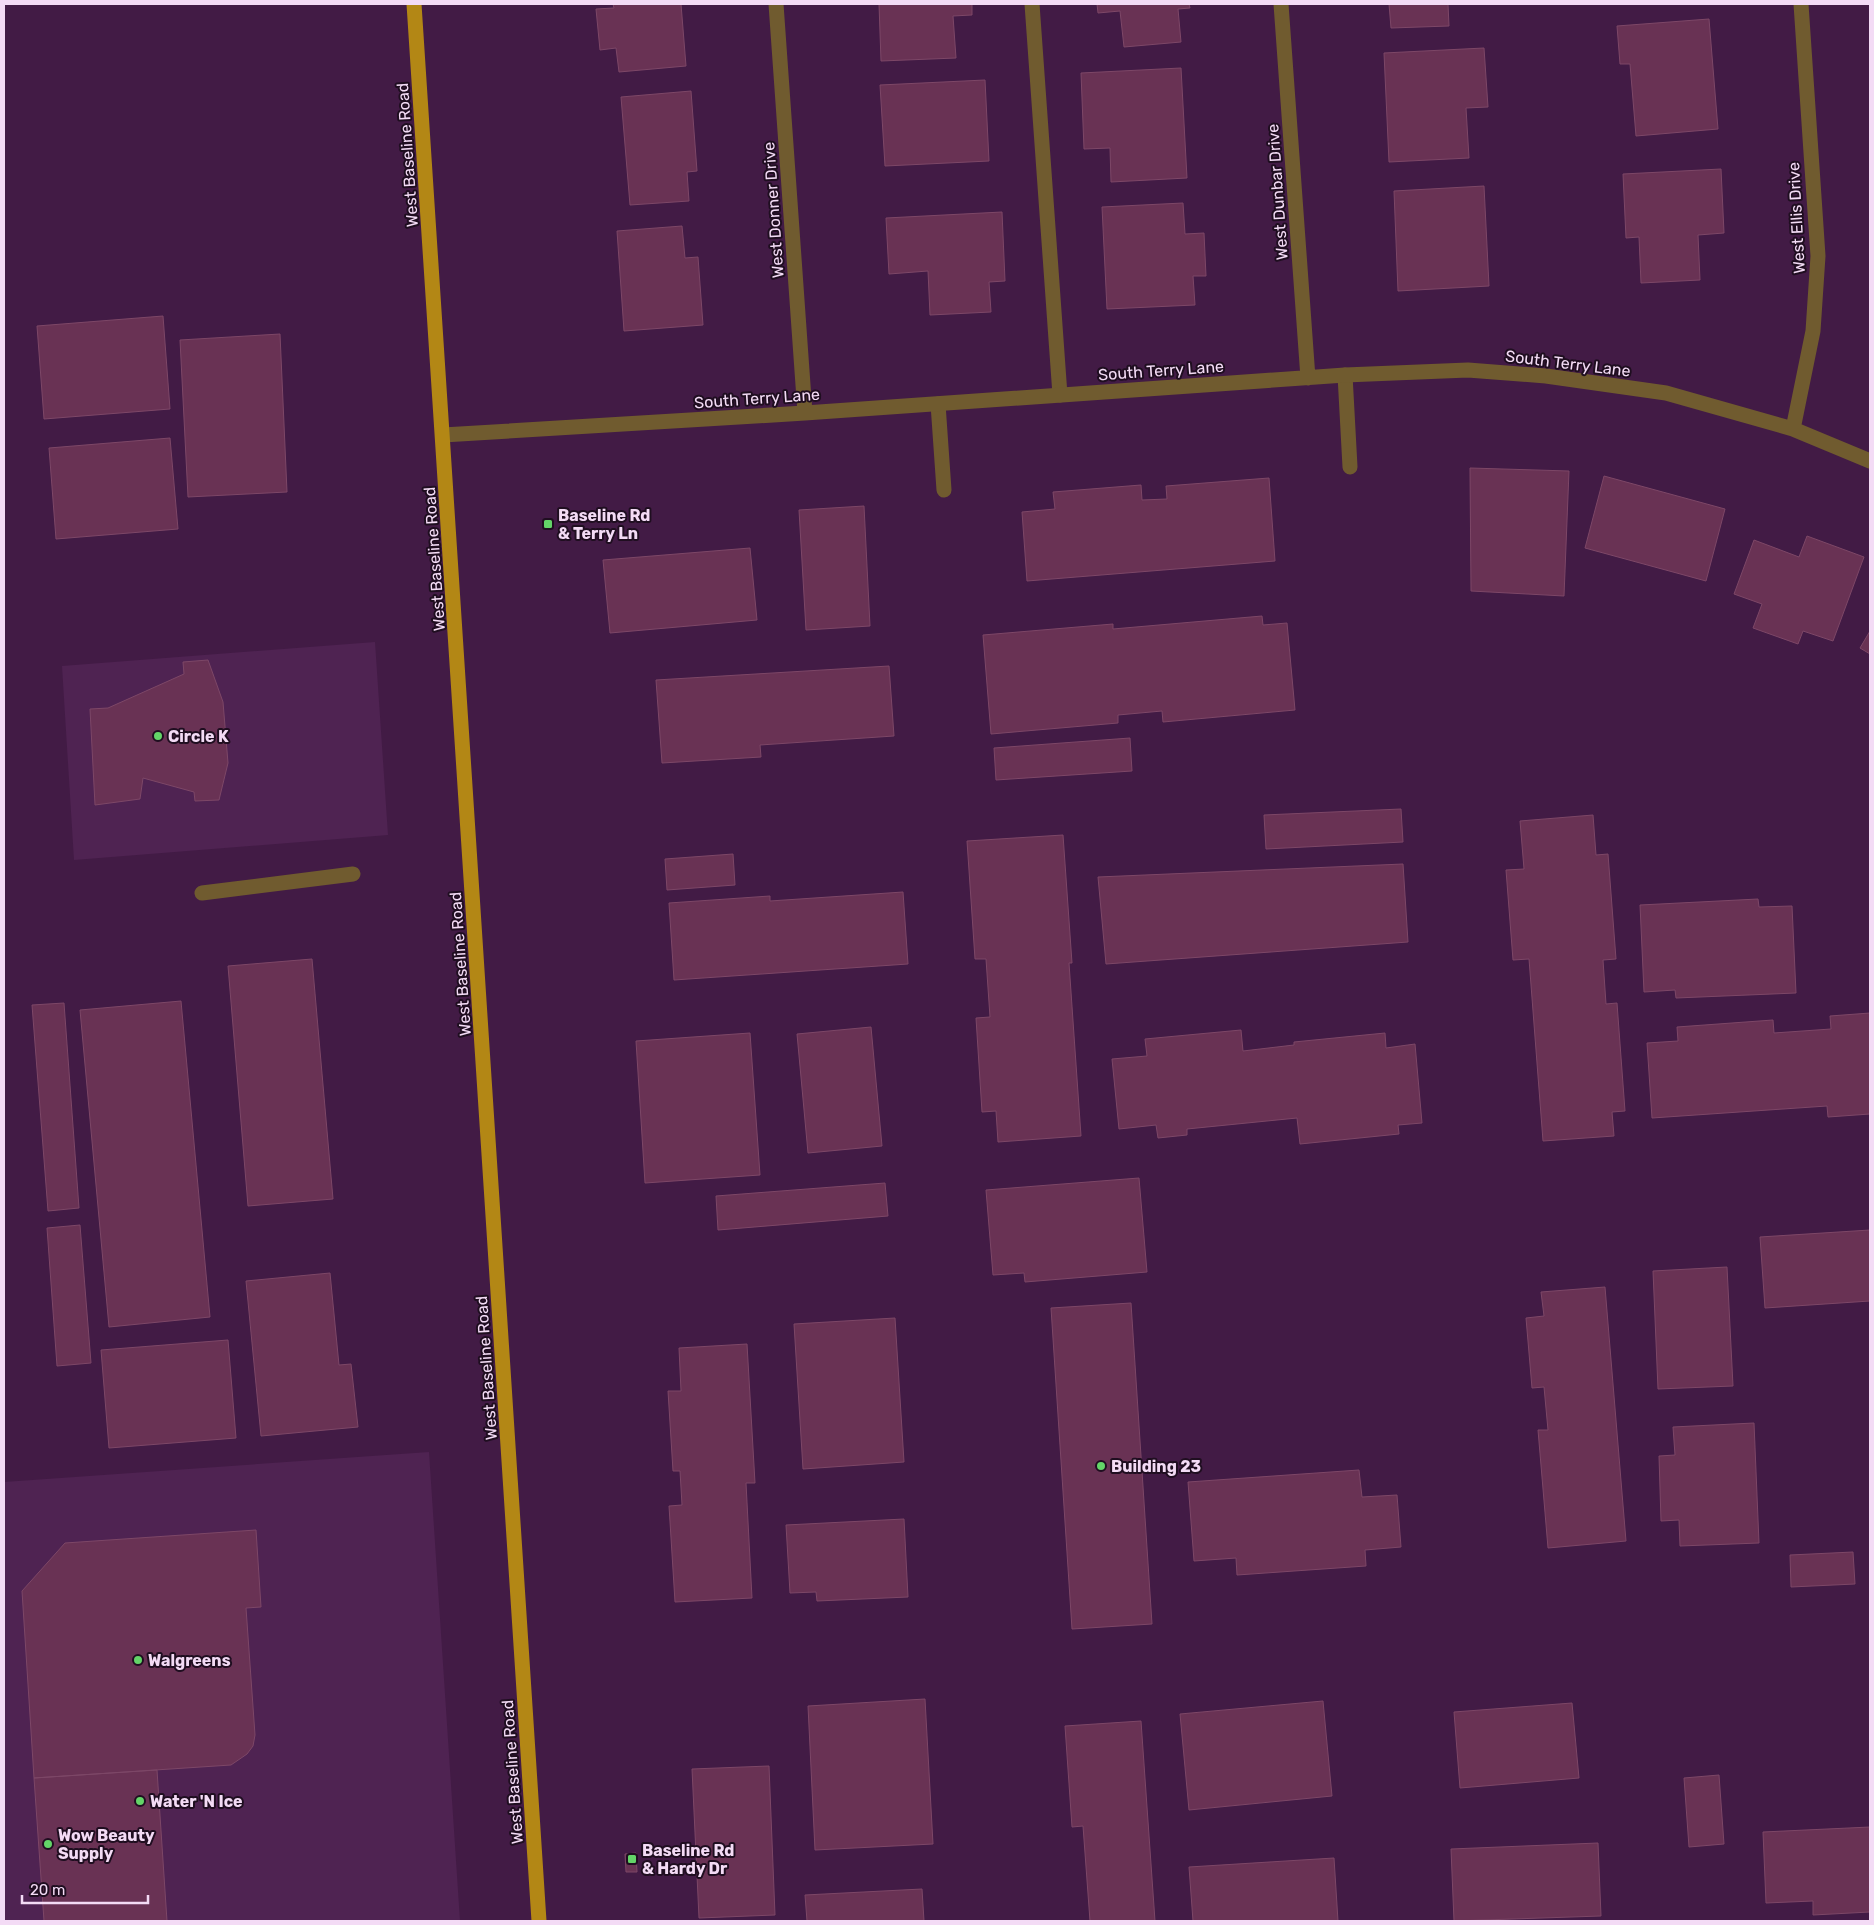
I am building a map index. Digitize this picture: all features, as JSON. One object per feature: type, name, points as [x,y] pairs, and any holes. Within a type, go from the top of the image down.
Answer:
[{"type":"main road","name":"West Baseline Road","points":[[414,4],[539,1921]]},
{"type":"street","name":"West Donner Drive","points":[[776,4],[805,413]]},
{"type":"street","points":[[1032,4],[1060,395]]},
{"type":"street","name":"West Dunbar Drive","points":[[1281,4],[1308,378]]},
{"type":"street","name":"West Ellis Drive","points":[[1794,429],[1812,331],[1818,256],[1800,4]]},
{"type":"street","name":"South Terry Lane","points":[[443,435],[805,413],[1346,374],[1468,370],[1546,376],[1666,393],[1794,429],[1870,461]]},
{"type":"street","points":[[1346,374],[1350,466]]},
{"type":"street","points":[[938,404],[944,490]]},
{"type":"street","points":[[202,893],[353,874]]},
{"type":"shaded area","points":[[375,642],[388,835],[74,860],[62,666]]},
{"type":"shaded area","points":[[429,1452],[460,1921],[4,1921],[4,1482]]},
{"type":"building","points":[[613,4],[681,4],[686,66],[619,72],[616,48],[600,50],[596,9],[614,8]]},
{"type":"building","points":[[879,4],[972,4],[972,15],[953,16],[956,58],[881,61]]},
{"type":"building","points":[[1097,4],[1189,4],[1190,8],[1178,9],[1181,42],[1124,47],[1120,11],[1098,13]]},
{"type":"building","points":[[1389,4],[1448,4],[1449,26],[1391,28]]},
{"type":"building","points":[[1709,19],[1718,129],[1636,136],[1630,64],[1620,64],[1617,26]]},
{"type":"building","points":[[1484,48],[1488,107],[1466,108],[1469,158],[1389,162],[1384,53]]},
{"type":"building","points":[[1181,68],[1187,178],[1111,182],[1110,148],[1084,149],[1081,73]]},
{"type":"building","points":[[985,80],[989,161],[885,166],[880,85]]},
{"type":"building","points":[[691,91],[697,171],[687,172],[689,201],[630,205],[621,97]]},
{"type":"building","points":[[1721,169],[1724,233],[1698,235],[1700,280],[1641,283],[1639,237],[1626,238],[1623,174]]},
{"type":"building","points":[[1484,186],[1489,286],[1398,291],[1394,191]]},
{"type":"building","points":[[1183,203],[1185,234],[1204,233],[1206,276],[1193,276],[1195,305],[1107,309],[1102,207]]},
{"type":"building","points":[[1002,212],[1005,281],[989,282],[991,312],[930,315],[928,271],[889,274],[886,218]]},
{"type":"building","points":[[682,226],[685,258],[698,257],[703,325],[624,331],[617,231]]},
{"type":"building","points":[[163,316],[170,409],[44,419],[37,326]]},
{"type":"building","points":[[280,334],[287,492],[188,497],[180,340]]},
{"type":"building","points":[[170,438],[178,529],[56,539],[49,448]]},
{"type":"building","points":[[1470,468],[1569,471],[1564,596],[1471,591]]},
{"type":"building","points":[[1604,476],[1725,509],[1706,581],[1585,548]]},
{"type":"building","points":[[1269,478],[1275,561],[1027,581],[1022,512],[1055,509],[1053,492],[1141,485],[1142,500],[1167,499],[1166,486]]},
{"type":"building","points":[[864,506],[870,626],[806,630],[799,510]]},
{"type":"building","points":[[1807,536],[1864,557],[1833,641],[1803,631],[1798,644],[1753,628],[1762,604],[1734,594],[1754,540],[1799,557]]},
{"type":"building","points":[[750,548],[757,620],[610,633],[603,560]]},
{"type":"building","points":[[1262,616],[1263,625],[1287,623],[1295,710],[1163,722],[1162,711],[1118,715],[1118,723],[991,734],[983,635],[1113,624],[1113,629]]},
{"type":"building","points":[[1870,631],[1870,654],[1860,648]]},
{"type":"building","name":"Circle K","points":[[208,660],[223,702],[228,763],[219,800],[195,801],[194,792],[143,778],[140,799],[95,805],[90,709],[108,708],[184,674],[183,662]]},
{"type":"building","points":[[889,666],[894,736],[760,745],[761,757],[662,763],[656,680]]},
{"type":"building","points":[[1130,738],[1132,771],[996,780],[994,748]]},
{"type":"building","points":[[1401,809],[1403,842],[1266,849],[1264,815]]},
{"type":"building","points":[[1593,815],[1596,855],[1608,854],[1616,959],[1603,960],[1606,1004],[1617,1003],[1625,1111],[1612,1112],[1614,1136],[1543,1141],[1529,959],[1513,960],[1506,870],[1524,869],[1520,821]]},
{"type":"building","points":[[1063,835],[1072,963],[1069,963],[1081,1136],[998,1142],[996,1111],[982,1112],[976,1018],[990,1017],[986,959],[975,959],[967,841]]},
{"type":"building","points":[[733,854],[735,885],[667,890],[665,859]]},
{"type":"building","points":[[1403,864],[1408,942],[1106,964],[1098,877]]},
{"type":"building","points":[[903,892],[908,964],[674,980],[669,903],[770,896],[770,901]]},
{"type":"building","points":[[1758,899],[1759,907],[1792,906],[1796,993],[1676,998],[1675,990],[1644,992],[1640,905]]},
{"type":"building","points":[[312,959],[333,1199],[248,1206],[228,966]]},
{"type":"building","points":[[181,1001],[210,1317],[109,1327],[80,1010]]},
{"type":"building","points":[[64,1003],[79,1208],[48,1211],[32,1005]]},
{"type":"building","points":[[1870,1013],[1870,1114],[1828,1117],[1827,1106],[1652,1118],[1647,1043],[1678,1041],[1677,1027],[1773,1020],[1774,1033],[1831,1029],[1830,1016]]},
{"type":"building","points":[[871,1027],[882,1146],[808,1153],[797,1034]]},
{"type":"building","points":[[1241,1030],[1243,1051],[1294,1045],[1294,1042],[1385,1033],[1386,1048],[1415,1044],[1422,1123],[1398,1125],[1399,1134],[1300,1144],[1297,1118],[1187,1129],[1187,1135],[1158,1138],[1156,1125],[1119,1129],[1112,1059],[1147,1056],[1145,1039]]},
{"type":"building","points":[[750,1033],[760,1175],[645,1183],[636,1041]]},
{"type":"building","points":[[1139,1178],[1147,1272],[1025,1282],[1024,1273],[993,1275],[986,1190]]},
{"type":"building","points":[[885,1183],[888,1216],[718,1230],[716,1196]]},
{"type":"building","points":[[80,1225],[91,1363],[57,1366],[47,1228]]},
{"type":"building","points":[[1870,1230],[1870,1301],[1765,1308],[1760,1237]]},
{"type":"building","points":[[1727,1267],[1733,1386],[1658,1389],[1653,1271]]},
{"type":"building","points":[[330,1273],[339,1365],[351,1364],[358,1427],[261,1436],[246,1281]]},
{"type":"building","points":[[1605,1287],[1626,1541],[1548,1548],[1538,1430],[1548,1430],[1544,1387],[1532,1388],[1526,1318],[1544,1316],[1541,1292]]},
{"type":"building","name":"Building 23","points":[[1131,1303],[1152,1624],[1072,1629],[1051,1308]]},
{"type":"building","points":[[895,1318],[904,1462],[803,1469],[794,1324]]},
{"type":"building","points":[[228,1340],[236,1438],[109,1448],[101,1350]]},
{"type":"building","points":[[747,1344],[755,1483],[746,1483],[752,1598],[675,1602],[669,1506],[682,1505],[680,1471],[673,1471],[668,1391],[681,1391],[679,1348]]},
{"type":"building","points":[[1754,1423],[1759,1543],[1680,1546],[1679,1520],[1661,1521],[1659,1456],[1675,1455],[1673,1427]]},
{"type":"building","points":[[1359,1470],[1362,1497],[1397,1495],[1401,1547],[1365,1550],[1366,1566],[1237,1575],[1236,1558],[1194,1561],[1188,1482]]},
{"type":"building","points":[[904,1519],[908,1597],[817,1601],[816,1592],[790,1593],[786,1525]]},
{"type":"building","name":"Walgreens","points":[[256,1530],[261,1607],[246,1608],[255,1735],[253,1746],[247,1754],[231,1765],[34,1778],[22,1591],[65,1543]]},
{"type":"building","points":[[1853,1552],[1855,1584],[1791,1587],[1790,1555]]},
{"type":"building","points":[[925,1699],[933,1844],[815,1850],[808,1706]]},
{"type":"building","points":[[1323,1701],[1332,1796],[1189,1810],[1180,1714]]},
{"type":"building","points":[[1572,1703],[1579,1778],[1460,1788],[1454,1712]]},
{"type":"building","points":[[1141,1721],[1155,1921],[1090,1921],[1083,1826],[1072,1827],[1065,1726]]},
{"type":"building","points":[[769,1766],[775,1915],[699,1918],[692,1769]]},
{"type":"building","points":[[157,1770],[167,1921],[44,1921],[34,1778]]},
{"type":"building","points":[[1719,1775],[1724,1844],[1689,1847],[1684,1778]]},
{"type":"building","points":[[1870,1827],[1870,1912],[1813,1915],[1813,1901],[1766,1903],[1763,1832]]},
{"type":"building","points":[[1598,1843],[1601,1916],[1454,1921],[1451,1849]]},
{"type":"building","points":[[636,1853],[637,1872],[626,1872],[625,1854]]},
{"type":"building","points":[[1334,1858],[1338,1921],[1193,1921],[1189,1867]]},
{"type":"building","points":[[922,1889],[924,1921],[807,1921],[805,1895]]},
{"type":"place","name":"Baseline Rd & Terry Ln","points":[[548,524]]},
{"type":"place","name":"Circle K","points":[[158,736]]},
{"type":"place","name":"Building 23","points":[[1101,1466]]},
{"type":"place","name":"Walgreens","points":[[138,1660]]},
{"type":"place","name":"Water 'N Ice","points":[[140,1801]]},
{"type":"place","name":"Wow Beauty Supply","points":[[48,1844]]},
{"type":"place","name":"Baseline Rd & Hardy Dr","points":[[632,1859]]}]
